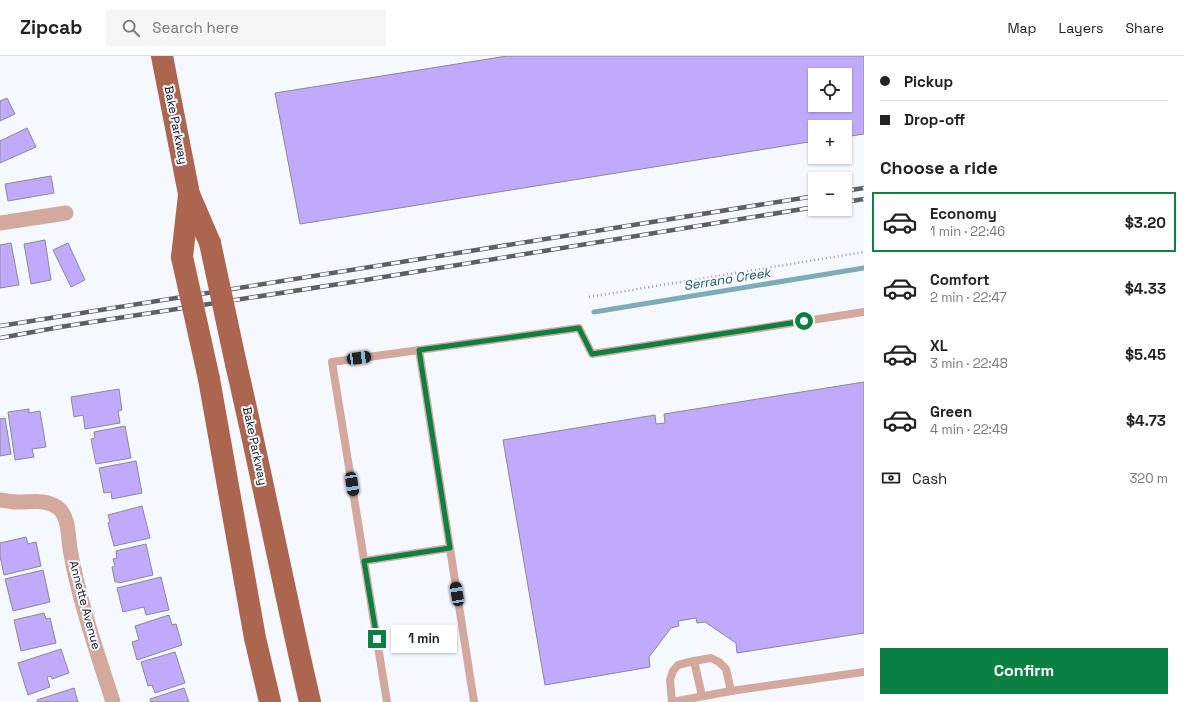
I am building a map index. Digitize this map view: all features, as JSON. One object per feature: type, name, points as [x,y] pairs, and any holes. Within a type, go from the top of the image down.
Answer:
[{"type":"main road","name":"Bake Parkway","points":[[162,56],[189,194],[210,242],[310,702]]},
{"type":"main road","name":"Bake Parkway","points":[[189,194],[182,257],[209,379],[255,638],[270,702]]},
{"type":"street","points":[[1,221],[66,213]]},
{"type":"street","name":"Annette Avenue","points":[[0,500],[18,502],[48,502],[58,508],[68,526],[77,586],[112,702]]},
{"type":"lane","points":[[388,702],[332,362],[579,328],[592,354],[864,312]]},
{"type":"lane","points":[[419,350],[474,702]]},
{"type":"lane","points":[[364,561],[450,548]]},
{"type":"lane","points":[[730,691],[726,669],[719,662],[711,658],[678,665],[673,671],[670,680],[672,702],[730,691],[864,672]]},
{"type":"lane","points":[[694,661],[702,696]]},
{"type":"path","points":[[589,297],[864,252]]},
{"type":"building","points":[[507,56],[864,56],[864,134],[852,136],[852,120],[808,120],[808,142],[300,224],[275,93]]},
{"type":"building","points":[[7,98],[15,114],[0,121],[0,101]]},
{"type":"building","points":[[27,128],[36,147],[0,163],[0,141]]},
{"type":"building","points":[[51,176],[54,193],[8,201],[5,184]]},
{"type":"building","points":[[45,240],[51,280],[31,284],[24,244]]},
{"type":"building","points":[[11,243],[19,285],[0,288],[0,245]]},
{"type":"building","points":[[68,243],[85,280],[71,287],[53,250]]},
{"type":"building","points":[[864,382],[864,633],[737,653],[736,643],[705,622],[697,623],[696,618],[678,621],[679,626],[671,628],[649,657],[650,667],[545,685],[503,440],[655,415],[656,424],[665,423],[664,414]]},
{"type":"building","points":[[119,389],[122,410],[118,411],[120,423],[85,429],[83,415],[74,417],[71,397]]},
{"type":"building","points":[[29,409],[29,413],[40,411],[46,447],[32,449],[34,457],[15,460],[8,412]]},
{"type":"building","points":[[5,418],[11,454],[0,456],[0,419]]},
{"type":"building","points":[[125,426],[131,458],[96,464],[91,439],[95,438],[94,432]]},
{"type":"building","points":[[136,461],[142,493],[112,499],[111,492],[104,493],[99,468]]},
{"type":"building","points":[[142,506],[150,538],[114,546],[108,523],[110,522],[108,515]]},
{"type":"building","points":[[26,537],[28,544],[36,542],[41,566],[4,575],[0,556],[0,543]]},
{"type":"building","points":[[146,544],[153,575],[119,583],[115,582],[112,567],[115,566],[113,559],[117,558],[116,551]]},
{"type":"building","points":[[43,570],[50,602],[13,611],[5,579]]},
{"type":"building","points":[[161,577],[169,610],[146,615],[144,607],[123,612],[117,588]]},
{"type":"building","points":[[44,613],[46,619],[50,618],[56,643],[21,651],[14,620]]},
{"type":"building","points":[[169,615],[172,625],[176,624],[182,645],[137,660],[132,642],[139,640],[135,626]]},
{"type":"building","points":[[61,649],[69,673],[52,679],[51,676],[47,677],[50,687],[28,695],[18,663]]},
{"type":"building","points":[[175,652],[185,683],[155,693],[152,685],[148,686],[141,662]]},
{"type":"building","points":[[74,688],[78,702],[38,702],[37,700]]},
{"type":"building","points":[[184,688],[189,702],[151,702],[150,699]]},
{"type":"waterway","name":"Serrano Creek","points":[[594,312],[864,268]]},
{"type":"railway","points":[[852,190],[864,188]]},
{"type":"railway","points":[[0,326],[808,197]]},
{"type":"railway","points":[[852,201],[864,199]]},
{"type":"railway","points":[[0,338],[60,327],[365,280],[808,208]]},
{"type":"route","points":[[377,639],[364,561],[450,548],[419,350],[579,328],[592,354],[804,321]]}]
